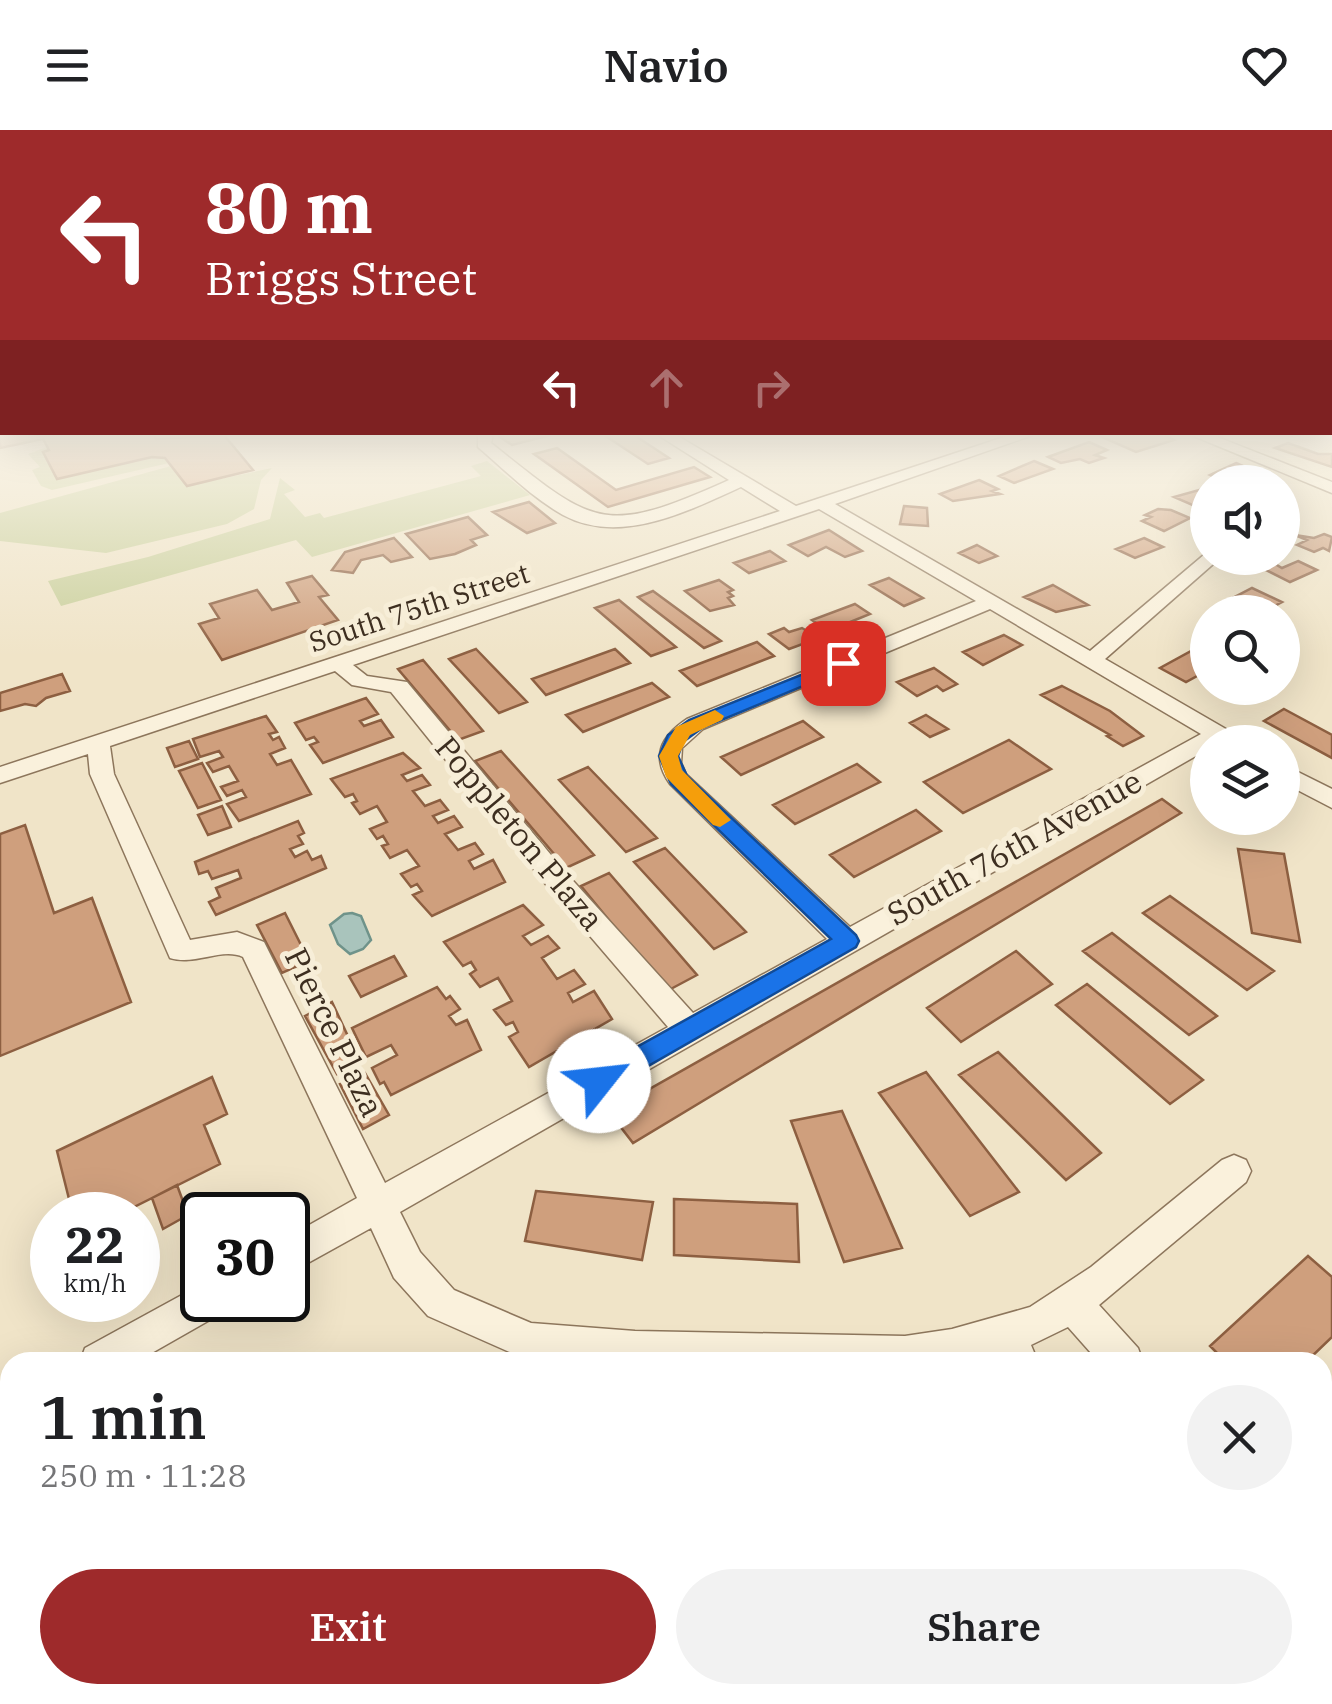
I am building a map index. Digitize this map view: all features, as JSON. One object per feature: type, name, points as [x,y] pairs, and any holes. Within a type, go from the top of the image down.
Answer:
[{"type":"street","points":[[566,508],[573,514],[604,521],[633,521],[672,508]]},
{"type":"street","points":[[788,508],[794,512]]},
{"type":"street","name":"South 75th Street","points":[[0,775],[805,508]]},
{"type":"street","points":[[830,508],[1202,725]]},
{"type":"street","points":[[1090,660],[1191,575]]},
{"type":"street","points":[[848,941],[678,779],[670,767],[669,748],[695,724],[991,602]]},
{"type":"street","name":"Poppleton Plaza","points":[[340,662],[358,682],[398,687],[689,1030]]},
{"type":"street","name":"Pierce Plaza","points":[[98,742],[102,774],[180,950],[190,954],[237,942],[254,950],[378,1205]]},
{"type":"street","name":"South 76th Avenue","points":[[310,1244],[848,941],[1190,757]]},
{"type":"street","points":[[1300,782],[1332,800]]},
{"type":"street","points":[[925,1352],[1021,1340],[1073,1304],[1234,1170]]},
{"type":"street","points":[[378,1205],[406,1265],[442,1303],[516,1339],[563,1352]]},
{"type":"street","points":[[1073,1304],[1115,1352]]},
{"type":"street","points":[[117,1352],[180,1316]]},
{"type":"street","points":[[603,1352],[744,1352]]},
{"type":"green space","points":[[17,508],[254,508],[227,524],[106,553],[0,541],[0,513]]},
{"type":"green space","points":[[273,508],[297,508],[305,517],[320,513],[324,518],[360,508],[483,508],[312,557],[296,540],[61,606],[48,581],[148,557],[270,519]]},
{"type":"water","points":[[352,913],[361,916],[371,940],[363,949],[350,954],[338,944],[330,925]]},
{"type":"building","points":[[537,508],[555,523],[527,533],[493,512]]},
{"type":"building","points":[[903,508],[927,508],[928,526],[900,524]]},
{"type":"building","points":[[1158,509],[1190,518],[1164,531],[1142,521],[1151,517],[1145,515]]},
{"type":"building","points":[[468,517],[487,535],[471,540],[476,545],[455,554],[430,559],[406,534]]},
{"type":"building","points":[[829,530],[862,551],[845,557],[826,547],[808,556],[789,545]]},
{"type":"building","points":[[1324,534],[1332,537],[1329,551],[1323,548],[1314,552],[1300,546],[1307,540],[1300,536],[1314,538]]},
{"type":"building","points":[[394,538],[412,557],[391,562],[383,555],[361,560],[353,573],[332,570],[345,552]]},
{"type":"building","points":[[1144,538],[1163,547],[1135,558],[1116,549]]},
{"type":"building","points":[[977,545],[997,556],[979,563],[959,553]]},
{"type":"building","points":[[770,551],[785,561],[749,573],[734,563]]},
{"type":"building","points":[[1300,562],[1317,570],[1290,582],[1276,575],[1300,575]]},
{"type":"building","points":[[312,576],[328,595],[319,597],[338,620],[222,660],[199,624],[219,618],[210,604],[257,590],[272,610],[299,602],[287,583]]},
{"type":"building","points":[[889,578],[923,598],[904,606],[870,585]]},
{"type":"building","points":[[719,580],[733,590],[728,592],[733,596],[728,598],[734,605],[710,611],[685,591]]},
{"type":"building","points":[[1053,585],[1088,605],[1056,612],[1024,597]]},
{"type":"building","points":[[1252,588],[1267,595],[1239,595]]},
{"type":"building","points":[[653,591],[721,641],[704,648],[638,597]]},
{"type":"building","points":[[619,600],[676,647],[651,656],[595,608]]},
{"type":"building","points":[[855,604],[870,614],[828,631],[812,620]]},
{"type":"building","points":[[784,628],[789,632],[802,628],[819,638],[789,649],[769,634]]},
{"type":"building","points":[[1004,635],[1022,645],[983,665],[963,652]]},
{"type":"building","points":[[757,642],[774,656],[697,686],[680,671]]},
{"type":"building","points":[[476,649],[527,702],[499,713],[449,659]]},
{"type":"building","points":[[615,649],[630,663],[546,695],[532,679]]},
{"type":"building","points":[[1190,652],[1190,680],[1186,682],[1160,668]]},
{"type":"building","points":[[423,660],[483,731],[458,740],[398,669]]},
{"type":"building","points":[[934,668],[957,684],[943,691],[937,686],[917,696],[897,682]]},
{"type":"building","points":[[62,674],[70,691],[46,698],[36,706],[25,704],[0,711],[0,693]]},
{"type":"building","points":[[652,683],[669,697],[583,732],[566,715]]},
{"type":"building","points":[[1062,686],[1110,711],[1143,736],[1123,746],[1041,695]]},
{"type":"building","points":[[366,698],[378,714],[360,721],[364,726],[381,720],[393,737],[323,763],[310,745],[318,742],[314,737],[306,740],[295,723]]},
{"type":"building","points":[[1284,709],[1332,735],[1332,758],[1300,741],[1300,725],[1271,725],[1264,721]]},
{"type":"building","points":[[926,715],[948,729],[930,737],[910,723]]},
{"type":"building","points":[[266,716],[277,732],[269,734],[273,740],[279,737],[285,748],[270,754],[277,765],[291,760],[311,794],[239,821],[227,804],[246,797],[242,790],[227,796],[221,787],[238,781],[229,766],[213,772],[207,763],[223,757],[219,751],[200,757],[193,739]]},
{"type":"building","points":[[803,721],[823,737],[741,775],[721,757]]},
{"type":"building","points":[[1009,740],[1051,769],[963,813],[924,782]]},
{"type":"building","points":[[189,741],[198,759],[175,767],[167,748]]},
{"type":"building","points":[[501,751],[594,855],[566,868],[475,761]]},
{"type":"building","points":[[403,753],[420,768],[402,775],[407,781],[422,775],[430,785],[413,791],[425,806],[440,800],[448,810],[433,816],[438,823],[454,816],[462,827],[445,834],[458,850],[475,843],[483,854],[469,861],[474,869],[493,860],[505,882],[432,916],[413,895],[422,891],[417,884],[411,887],[401,874],[419,866],[407,850],[390,858],[382,846],[388,844],[383,836],[377,839],[370,829],[387,822],[377,806],[360,814],[352,803],[357,801],[353,794],[345,797],[331,779]]},
{"type":"building","points":[[202,763],[221,800],[198,808],[179,771]]},
{"type":"building","points":[[857,764],[880,782],[795,824],[773,805]]},
{"type":"building","points":[[588,767],[657,838],[626,852],[559,780]]},
{"type":"building","points":[[1162,799],[1181,813],[633,1143],[609,1112]]},
{"type":"building","points":[[222,806],[231,827],[208,835],[198,815]]},
{"type":"building","points":[[916,810],[941,831],[854,877],[830,855]]},
{"type":"building","points":[[298,821],[304,833],[298,836],[303,844],[290,849],[295,857],[307,851],[312,860],[321,856],[326,868],[216,915],[209,902],[220,897],[216,888],[241,878],[238,870],[212,879],[208,871],[199,874],[195,862]]},
{"type":"building","points":[[25,825],[54,913],[92,898],[131,1002],[0,1056],[0,834]]},
{"type":"building","points":[[665,848],[746,932],[714,949],[634,862]]},
{"type":"building","points":[[1238,849],[1284,854],[1300,942],[1252,933]]},
{"type":"building","points":[[609,873],[697,975],[667,991],[581,886]]},
{"type":"building","points":[[1170,896],[1274,971],[1247,990],[1143,913]]},
{"type":"building","points":[[523,905],[543,925],[523,936],[531,945],[548,936],[559,948],[542,958],[557,979],[574,970],[585,984],[568,993],[573,1002],[594,991],[612,1019],[529,1067],[509,1037],[518,1032],[513,1022],[506,1025],[494,1010],[512,1001],[498,978],[480,987],[470,974],[476,970],[471,962],[463,966],[444,942]]},
{"type":"building","points":[[285,913],[309,961],[282,973],[257,925]]},
{"type":"building","points":[[1112,933],[1217,1016],[1189,1035],[1083,951]]},
{"type":"building","points":[[1016,951],[1052,984],[961,1042],[927,1008]]},
{"type":"building","points":[[394,956],[406,976],[361,997],[349,976]]},
{"type":"building","points":[[1087,984],[1203,1080],[1170,1104],[1056,1005]]},
{"type":"building","points":[[437,987],[460,1009],[449,1016],[456,1025],[467,1020],[481,1050],[391,1095],[372,1068],[397,1055],[391,1045],[366,1057],[352,1028]]},
{"type":"building","points":[[332,1002],[360,1062],[337,1074],[305,1016]]},
{"type":"building","points":[[998,1052],[1101,1153],[1066,1180],[959,1075]]},
{"type":"building","points":[[926,1072],[1019,1192],[970,1216],[879,1093]]},
{"type":"building","points":[[365,1073],[389,1115],[363,1129],[340,1084]]},
{"type":"building","points":[[212,1077],[227,1114],[204,1125],[220,1164],[160,1194],[67,1192],[57,1151]]},
{"type":"building","points":[[842,1111],[902,1248],[844,1262],[791,1121]]},
{"type":"building","points":[[177,1185],[180,1193],[180,1219],[163,1229],[160,1221],[160,1194]]},
{"type":"building","points":[[536,1191],[653,1202],[642,1260],[525,1241]]},
{"type":"building","points":[[674,1199],[797,1204],[799,1262],[674,1255]]},
{"type":"building","points":[[1308,1256],[1332,1277],[1332,1337],[1316,1352],[1216,1352],[1210,1346]]},
{"type":"slow traffic","points":[[715,716],[683,731],[669,748],[668,756],[672,772],[720,820]]},
{"type":"route","points":[[599,1081],[848,941],[678,779],[668,756],[675,739],[695,724],[843,663]]}]
